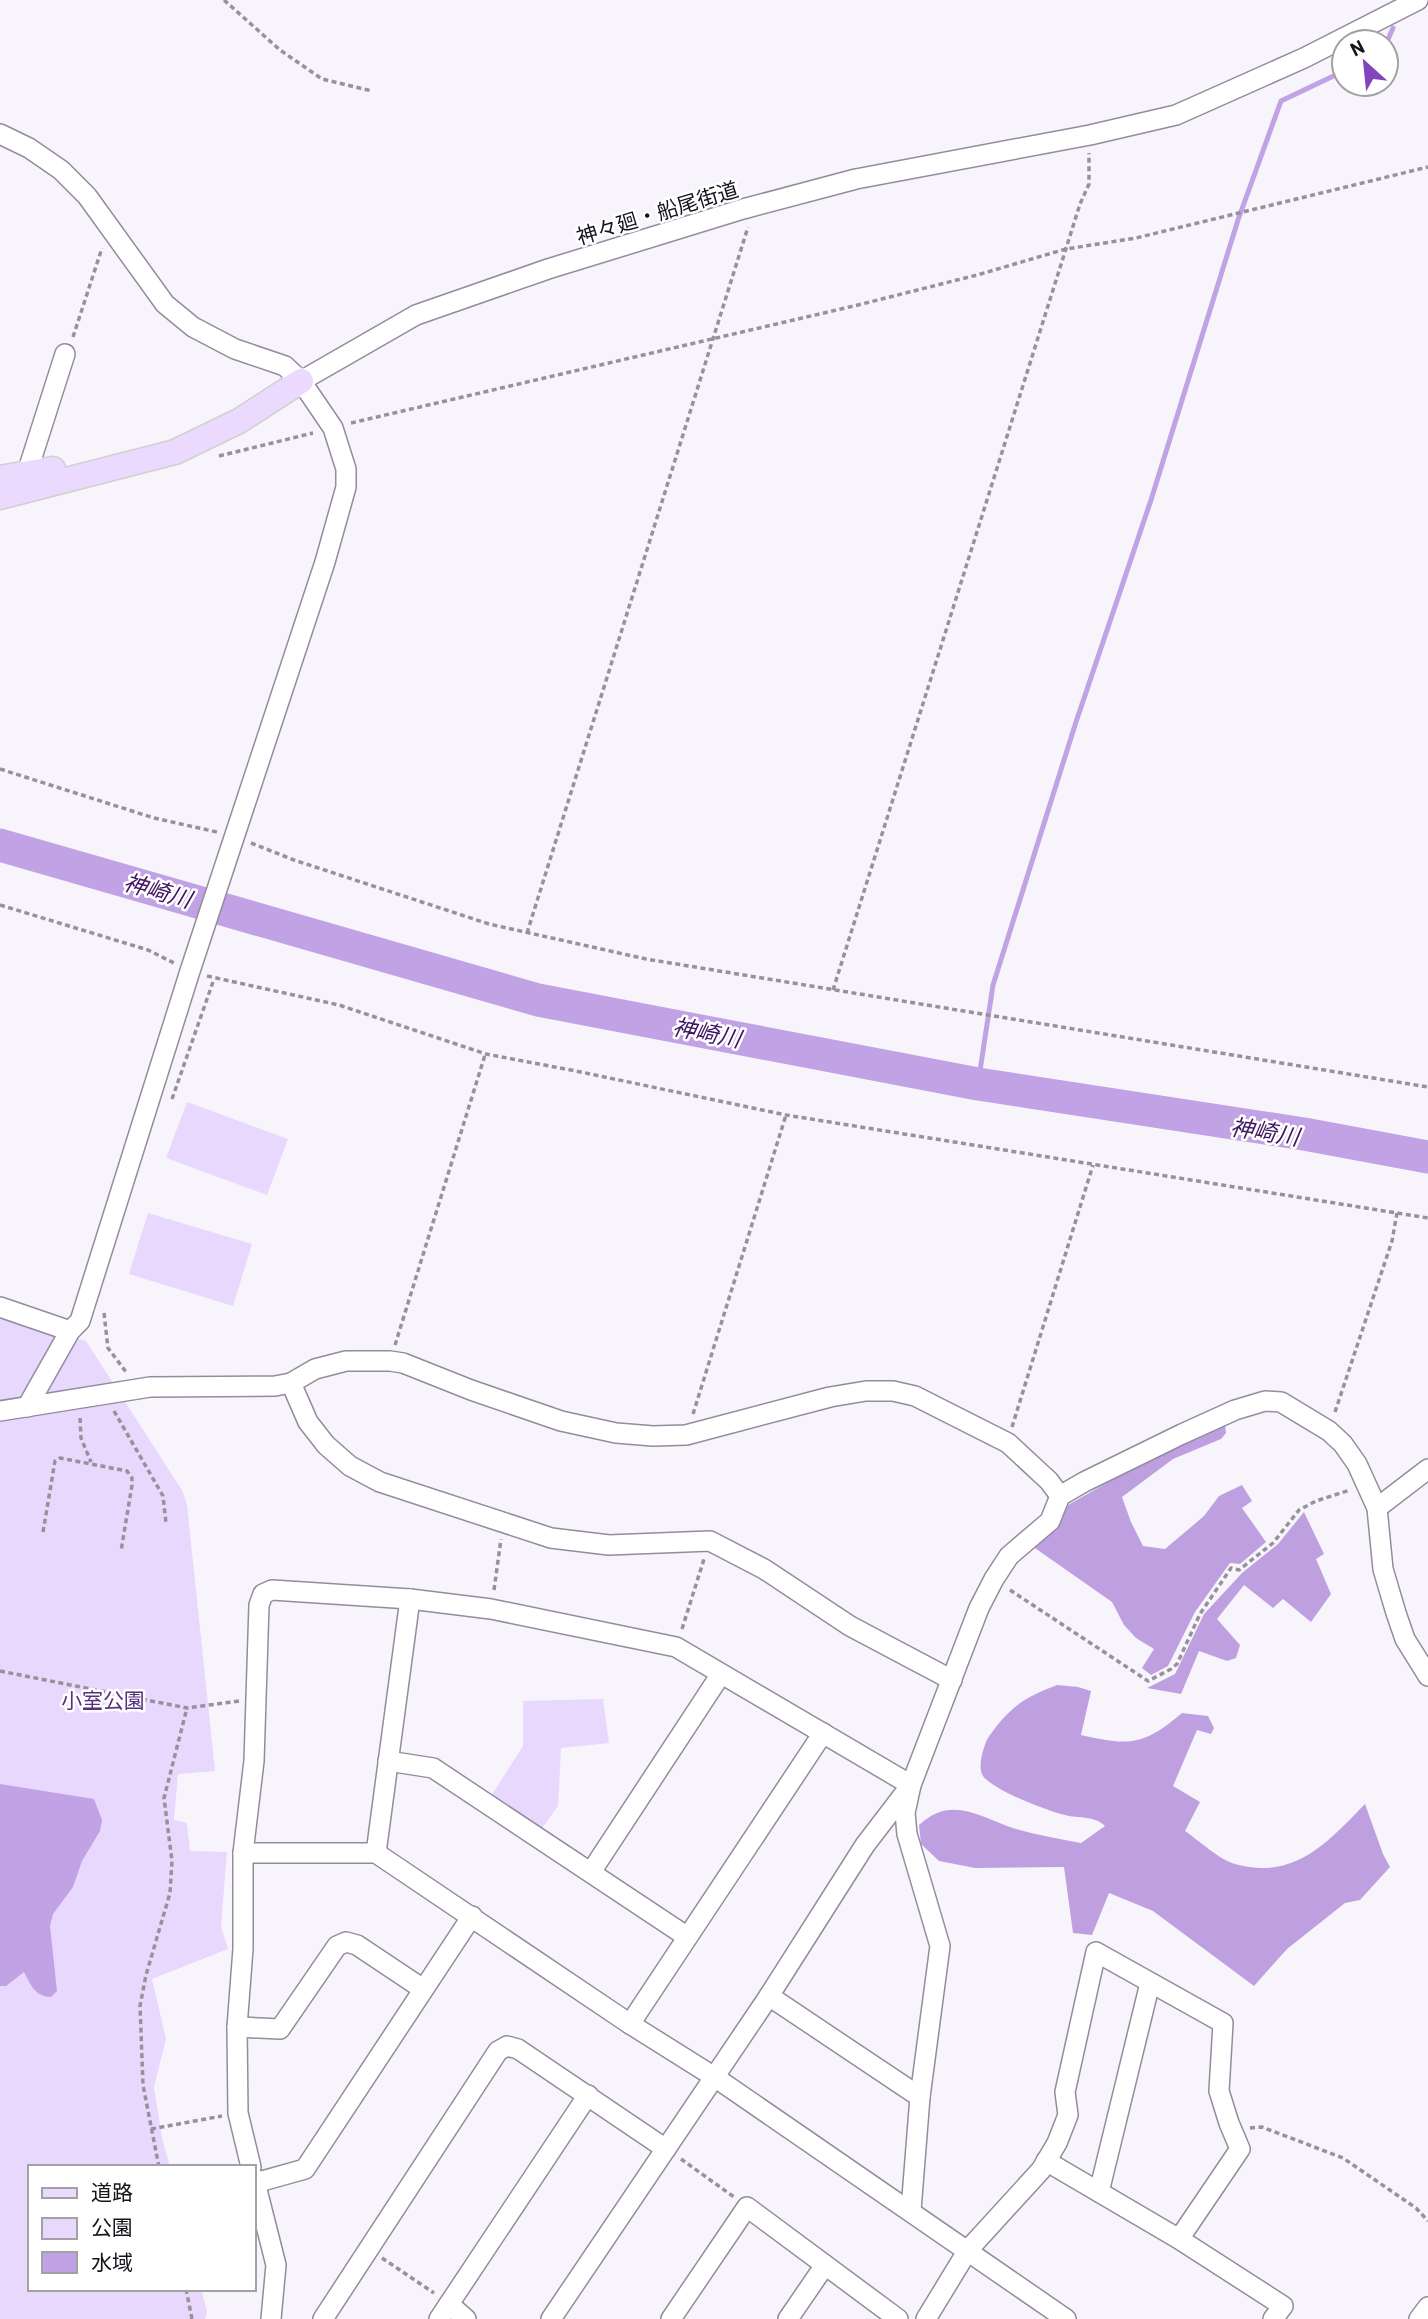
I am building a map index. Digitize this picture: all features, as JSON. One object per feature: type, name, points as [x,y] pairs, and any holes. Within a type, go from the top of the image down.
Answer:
[{"type":"main road","points":[[0,497],[175,452],[239,421],[301,382]]},
{"type":"main road","points":[[0,478],[175,452]]},
{"type":"street","name":"神々廻・船尾街道","points":[[301,382],[416,315],[548,269],[743,209],[856,179],[1090,135],[1176,115],[1282,68],[1410,4]]},
{"type":"street","points":[[0,134],[29,148],[61,170],[87,195],[165,304],[193,327],[235,349],[285,366],[301,382],[334,428],[346,469],[345,487],[325,562],[190,971],[80,1321],[70,1331],[43,1404]]},
{"type":"street","points":[[27,473],[65,354]]},
{"type":"street","points":[[0,1307],[70,1331]]},
{"type":"street","points":[[0,1411],[150,1387],[275,1386],[291,1383],[315,1369],[346,1361],[403,1363],[471,1390],[561,1420],[616,1433],[653,1436],[686,1435],[830,1397],[866,1391],[892,1391],[915,1396],[1007,1443],[1049,1481],[1060,1496]]},
{"type":"street","points":[[291,1383],[308,1422],[326,1445],[350,1466],[380,1482],[551,1538],[609,1545],[710,1541],[764,1569],[850,1626],[952,1680]]},
{"type":"street","points":[[911,2210],[920,2097],[940,1946],[907,1834],[905,1813],[911,1786],[979,1608],[1009,1556],[1050,1521],[1060,1496],[1235,1410],[1265,1401],[1280,1402],[1329,1431],[1343,1444],[1367,1484],[1377,1508],[1383,1569],[1396,1613],[1405,1639],[1428,1676]]},
{"type":"street","points":[[1377,1508],[1428,1469]]},
{"type":"street","points":[[250,2165],[238,2113],[237,2027],[243,1949],[243,1853],[254,1761],[259,1605],[264,1594],[272,1590],[411,1599],[491,1609],[676,1647],[911,1786]]},
{"type":"street","points":[[376,1853],[411,1599]]},
{"type":"street","points":[[591,1872],[722,1674]]},
{"type":"street","points":[[630,2024],[823,1733]]},
{"type":"street","points":[[388,1761],[433,1768],[687,1936]]},
{"type":"street","points":[[551,2319],[716,2078],[864,1845],[911,1786]]},
{"type":"street","points":[[243,1853],[376,1853],[630,2024],[716,2078],[1066,2319]]},
{"type":"street","points":[[256,2176],[306,2169],[472,1916]]},
{"type":"street","points":[[237,2027],[279,2029],[337,1946],[346,1942],[357,1945],[423,1989]]},
{"type":"street","points":[[926,2319],[968,2250],[1041,2170],[1057,2143],[1068,2115],[1065,2092],[1096,1952],[1223,2024],[1220,2091],[1240,2149],[1179,2239]]},
{"type":"street","points":[[1099,2192],[1150,1983]]},
{"type":"street","points":[[769,1996],[920,2097]]},
{"type":"street","points":[[323,2319],[498,2051],[507,2046],[518,2049],[666,2149]]},
{"type":"street","points":[[466,2319],[444,2311],[588,2095]]},
{"type":"street","points":[[1046,2161],[1179,2239],[1283,2306],[1272,2319]]},
{"type":"street","points":[[256,2188],[276,2265],[271,2319]]},
{"type":"street","points":[[671,2319],[747,2207],[898,2319]]},
{"type":"street","points":[[788,2319],[825,2265]]},
{"type":"street","points":[[1419,2319],[1428,2307]]},
{"type":"path","points":[[224,0],[280,50],[323,79],[372,91]]},
{"type":"path","points":[[833,990],[1088,184],[1090,135]]},
{"type":"path","points":[[216,457],[951,281],[1066,249],[1136,238],[1428,167]]},
{"type":"path","points":[[527,933],[749,225],[743,209]]},
{"type":"path","points":[[65,354],[109,226]]},
{"type":"path","points":[[0,769],[154,818],[234,839],[489,924],[527,933],[646,959],[1428,1087]]},
{"type":"path","points":[[0,905],[148,950],[190,971],[214,979],[339,1005],[486,1055],[786,1115],[1428,1218]]},
{"type":"path","points":[[170,1103],[214,979]]},
{"type":"path","points":[[390,1361],[486,1055]]},
{"type":"path","points":[[686,1435],[786,1115]]},
{"type":"path","points":[[1007,1443],[1093,1165]]},
{"type":"path","points":[[1329,1431],[1392,1241],[1397,1212]]},
{"type":"path","points":[[104,1309],[103,1322],[108,1348],[119,1365],[150,1387]]},
{"type":"path","points":[[113,1393],[163,1496],[166,1523]]},
{"type":"path","points":[[80,1398],[81,1438],[91,1462]]},
{"type":"path","points":[[43,1532],[55,1461],[65,1457],[91,1462],[127,1471],[132,1478],[121,1551]]},
{"type":"path","points":[[994,1579],[1148,1681],[1177,1664],[1200,1614],[1231,1567],[1239,1570],[1273,1543],[1300,1510],[1316,1501],[1367,1484]]},
{"type":"path","points":[[491,1609],[503,1524]]},
{"type":"path","points":[[676,1647],[710,1541]]},
{"type":"path","points":[[0,1671],[187,1707],[255,1699]]},
{"type":"path","points":[[159,2165],[143,2085],[140,2006],[146,1975],[170,1893],[172,1861],[164,1798],[187,1707]]},
{"type":"path","points":[[151,2129],[238,2113]]},
{"type":"path","points":[[1232,2130],[1262,2127],[1343,2158],[1416,2208],[1428,2221]]},
{"type":"path","points":[[666,2149],[747,2207]]},
{"type":"path","points":[[369,2249],[444,2311]]},
{"type":"path","points":[[186,2291],[191,2319]]},
{"type":"green space","points":[[187,1102],[288,1139],[267,1195],[166,1158]]},
{"type":"green space","points":[[148,1213],[252,1244],[233,1306],[129,1274]]},
{"type":"green space","name":"小室公園","points":[[0,1319],[86,1341],[183,1492],[187,1505],[215,1771],[178,1774],[174,1820],[187,1823],[190,1851],[227,1852],[221,1926],[228,1949],[152,1979],[166,2039],[154,2087],[169,2165],[28,2165],[28,2291],[202,2291],[207,2311],[205,2319],[0,2319]]},
{"type":"green space","points":[[603,1699],[609,1743],[561,1748],[558,1806],[540,1831],[489,1799],[523,1746],[523,1701]]},
{"type":"shaded area","points":[[1221,1418],[1226,1433],[1221,1439],[1173,1459],[1122,1497],[1131,1522],[1143,1546],[1165,1549],[1204,1516],[1219,1496],[1242,1485],[1252,1501],[1242,1508],[1266,1542],[1240,1564],[1230,1563],[1195,1612],[1168,1666],[1151,1675],[1142,1668],[1154,1649],[1136,1638],[1124,1625],[1112,1602],[1032,1546],[1051,1531],[1068,1505]]},
{"type":"shaded area","points":[[1304,1512],[1324,1554],[1316,1559],[1331,1594],[1311,1622],[1283,1599],[1273,1608],[1244,1585],[1217,1619],[1240,1645],[1236,1658],[1227,1661],[1199,1651],[1181,1694],[1147,1688],[1175,1674],[1204,1614],[1242,1573],[1278,1544]]},
{"type":"shaded area","points":[[1057,1685],[1091,1691],[1081,1735],[1098,1739],[1124,1742],[1135,1740],[1157,1732],[1182,1713],[1208,1716],[1214,1728],[1211,1734],[1197,1730],[1173,1786],[1200,1802],[1185,1831],[1223,1858],[1235,1864],[1256,1868],[1292,1863],[1323,1844],[1365,1804],[1390,1867],[1360,1900],[1345,1903],[1287,1949],[1254,1986],[1153,1911],[1109,1893],[1092,1935],[1073,1933],[1064,1867],[975,1868],[939,1861],[921,1844],[919,1825],[943,1811],[967,1811],[1016,1829],[1081,1843],[1105,1826],[1096,1820],[1057,1813],[1021,1799],[983,1776],[981,1760],[986,1743],[1000,1722],[1021,1702]]},
{"type":"water","points":[[0,1784],[94,1799],[102,1820],[100,1831],[82,1861],[73,1887],[53,1914],[50,1926],[57,1991],[51,1997],[37,1992],[24,1972],[6,1986],[0,1986]]},
{"type":"waterway","points":[[978,1084],[993,985],[1076,722],[1151,500],[1238,220],[1281,101],[1330,78]]},
{"type":"waterway","name":"神崎川","points":[[0,845],[538,1000],[978,1084],[1304,1134],[1428,1157]]}]
